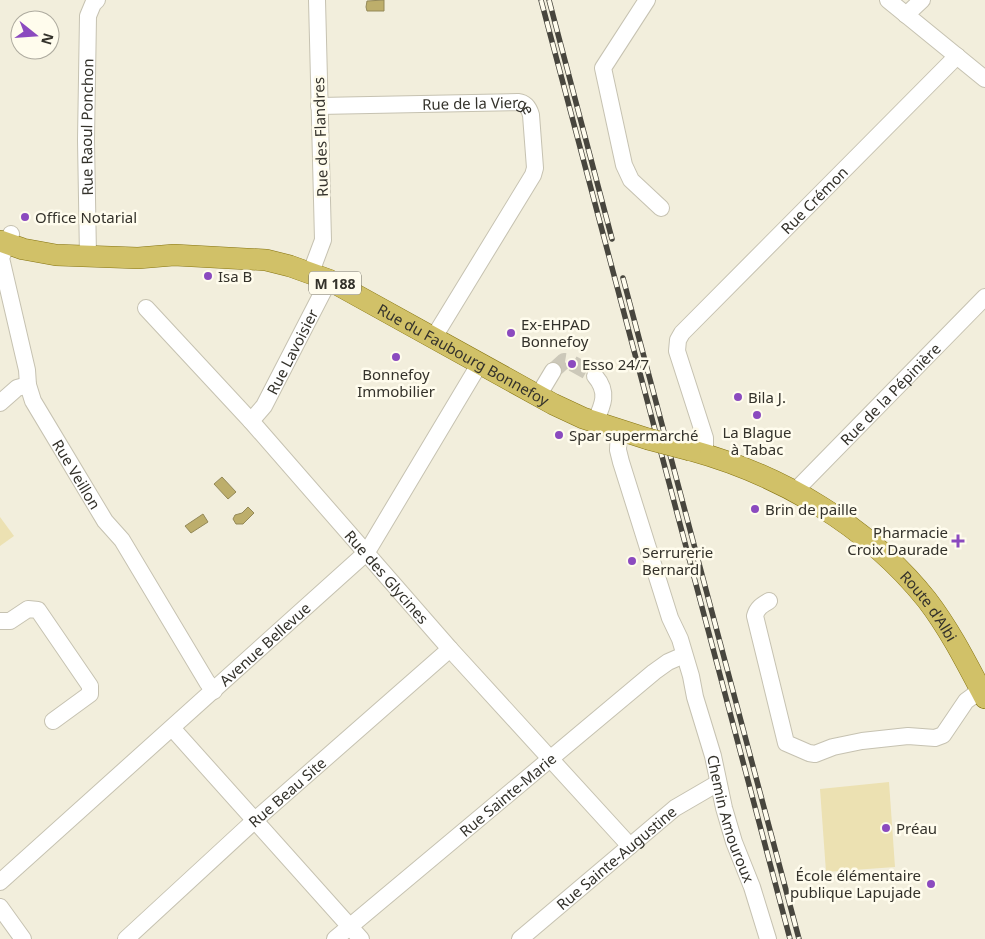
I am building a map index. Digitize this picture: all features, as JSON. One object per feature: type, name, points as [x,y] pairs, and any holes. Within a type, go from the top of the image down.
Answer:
[{"type":"main road","name":"Rue du Faubourg Bonnefoy","points":[[3,244],[41,253],[88,250],[138,258],[174,255],[266,260],[320,276],[434,337],[538,396],[595,422],[634,434]]},
{"type":"main road","name":"Route d'Albi","points":[[634,434],[749,469],[795,491],[846,523],[898,568],[914,585],[942,621],[963,654],[983,694]]},
{"type":"street","name":"Rue Raoul Ponchon","points":[[88,250],[86,140],[88,16],[93,4],[97,0]]},
{"type":"street","name":"Rue des Flandres","points":[[317,0],[323,240],[320,276]]},
{"type":"street","points":[[647,0],[603,68],[624,166],[631,180],[661,208]]},
{"type":"street","points":[[888,0],[985,78]]},
{"type":"street","points":[[906,15],[922,0]]},
{"type":"street","name":"Rue Crémon","points":[[697,452],[705,438],[676,346],[682,333],[957,56]]},
{"type":"street","name":"Rue de la Vierge","points":[[319,106],[518,102],[527,105],[530,110],[532,115],[534,175],[434,337]]},
{"type":"street","name":"Rue Veillon","points":[[3,244],[27,370],[28,385],[33,401],[105,521],[122,540],[207,682],[214,690]]},
{"type":"street","name":"Rue Lavoisier","points":[[251,421],[264,406],[320,276]]},
{"type":"street","name":"Rue de la Pépinière","points":[[795,491],[985,297]]},
{"type":"street","name":"Rue des Glycines","points":[[146,308],[251,421],[450,648],[630,846]]},
{"type":"street","name":"Avenue Bellevue","points":[[0,882],[367,552],[480,363]]},
{"type":"street","points":[[538,396],[553,371]]},
{"type":"street","points":[[594,376],[600,382],[604,394],[595,422]]},
{"type":"street","points":[[0,403],[17,388],[28,385]]},
{"type":"street","name":"Chemin Amouroux","points":[[634,434],[618,450],[621,462],[670,618],[680,639],[680,657],[691,676],[734,842],[752,887],[768,939]]},
{"type":"street","points":[[769,601],[760,606],[755,616],[786,743],[790,746],[815,754],[862,740],[908,736],[935,738],[943,734],[966,701],[983,694]]},
{"type":"street","points":[[0,621],[10,621],[28,609],[38,610],[90,686],[90,694],[53,721]]},
{"type":"street","name":"Rue Beau Site","points":[[126,939],[254,821],[450,648]]},
{"type":"street","name":"Rue Sainte-Marie","points":[[335,939],[654,672],[680,657]]},
{"type":"street","points":[[172,728],[361,939]]},
{"type":"street","name":"Rue Sainte-Augustine","points":[[520,939],[675,808],[718,782]]},
{"type":"street","points":[[0,907],[23,939]]},
{"type":"shaded area","points":[[384,0],[384,11],[367,11],[367,1]]},
{"type":"shaded area","points":[[222,477],[236,492],[228,499],[214,484]]},
{"type":"shaded area","points":[[248,507],[254,513],[243,524],[236,524],[233,519],[235,515],[242,513]]},
{"type":"shaded area","points":[[203,514],[208,522],[191,533],[185,526]]},
{"type":"shaded area","points":[[0,517],[14,536],[0,546]]},
{"type":"shaded area","points":[[889,782],[895,867],[826,872],[820,789]]},
{"type":"tunnel","points":[[553,371],[564,361],[570,362],[595,376]]},
{"type":"railway","points":[[541,0],[790,939]]},
{"type":"railway","points":[[549,0],[612,239]]},
{"type":"railway","points":[[623,278],[799,939]]},
{"type":"place","name":"Office Notarial","points":[[25,217]]},
{"type":"place","name":"Isa B","points":[[208,276]]},
{"type":"place","name":"Ex-EHPAD Bonnefoy","points":[[511,333]]},
{"type":"place","name":"Bonnefoy Immobilier","points":[[396,357]]},
{"type":"place","name":"Esso 24/7","points":[[572,364]]},
{"type":"place","name":"Bila J.","points":[[738,397]]},
{"type":"place","name":"La Blague à Tabac","points":[[757,415]]},
{"type":"place","name":"Spar supermarché","points":[[559,435]]},
{"type":"place","name":"Brin de paille","points":[[755,509]]},
{"type":"place","name":"Pharmacie Croix Daurade","points":[[958,541]]},
{"type":"place","name":"Serrurerie Bernard","points":[[632,561]]},
{"type":"place","name":"Préau","points":[[886,828]]},
{"type":"place","name":"École élémentaire publique Lapujade","points":[[931,884]]}]
